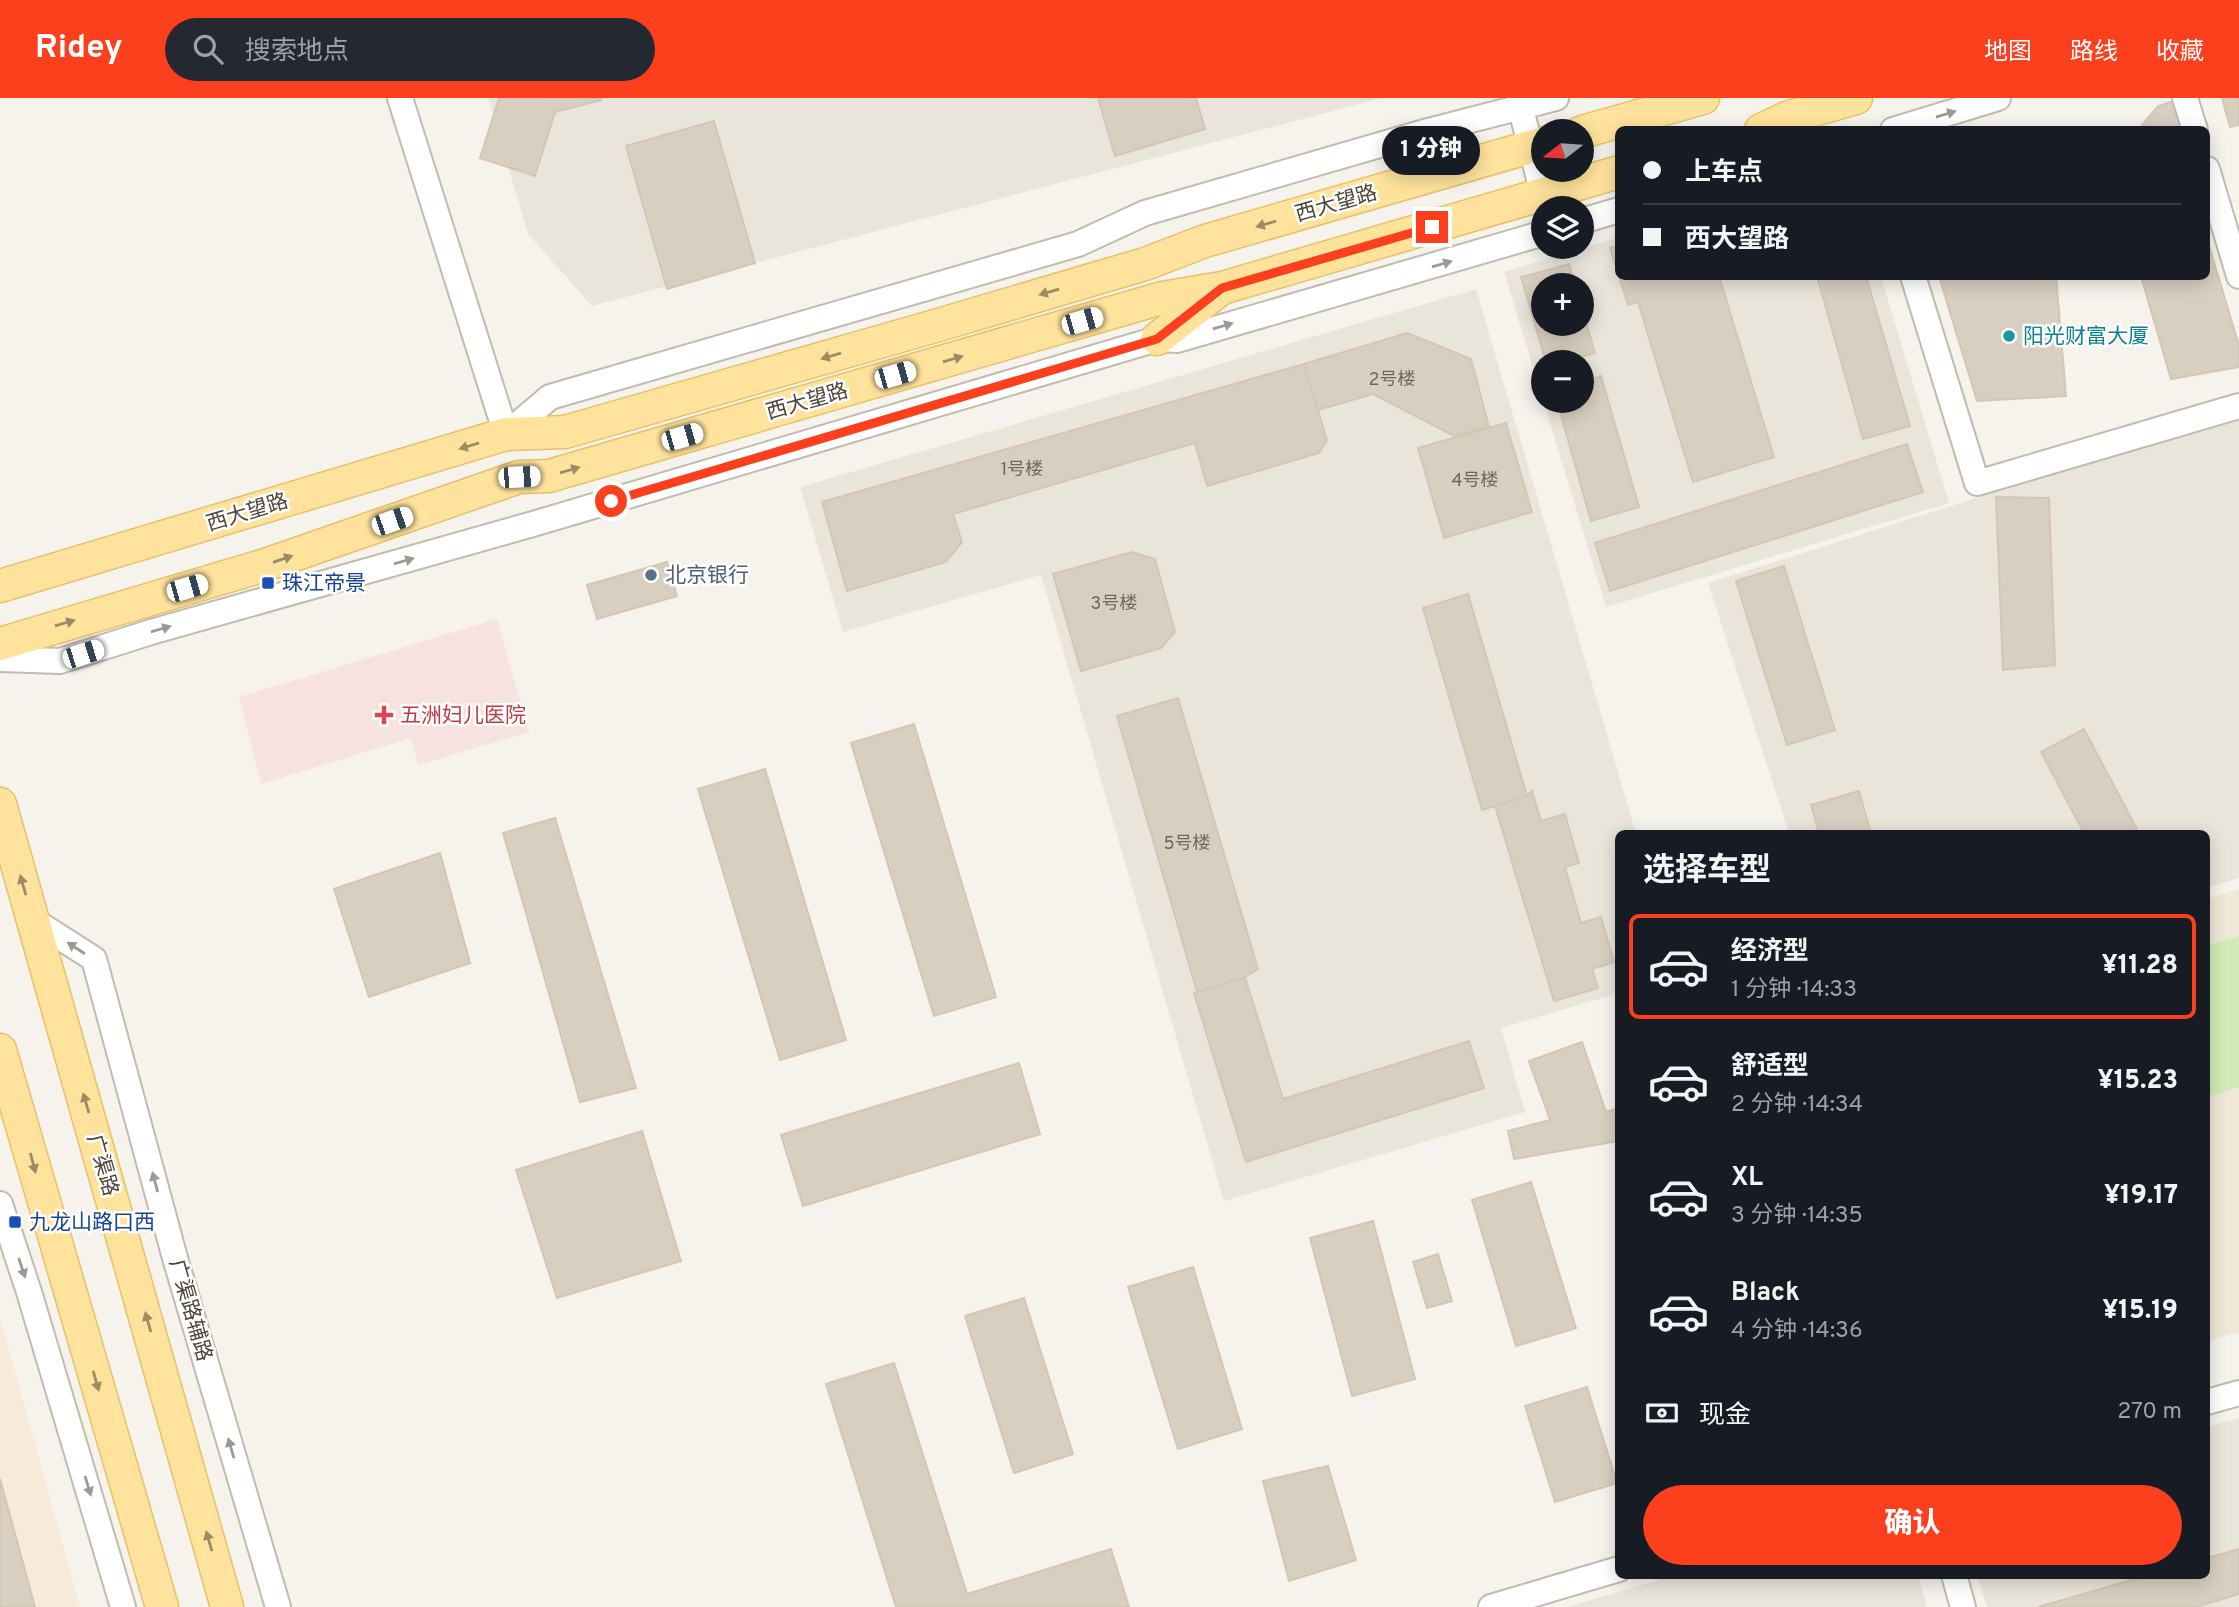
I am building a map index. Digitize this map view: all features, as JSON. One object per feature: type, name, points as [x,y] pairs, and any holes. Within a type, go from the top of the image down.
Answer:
[{"type":"main road","points":[[1594,129],[1703,98]]},
{"type":"main road","points":[[1770,126],[1789,117],[1856,98]]},
{"type":"main road","name":"西大望路","points":[[0,586],[506,435],[577,429],[1145,264],[1205,241],[1531,147]]},
{"type":"main road","name":"西大望路","points":[[0,644],[265,565],[519,477],[549,475],[1162,298],[1222,288],[1615,173]]},
{"type":"main road","points":[[1157,339],[1222,288]]},
{"type":"main road","name":"广渠路","points":[[0,803],[228,1607]]},
{"type":"main road","points":[[0,1050],[163,1607]]},
{"type":"street","points":[[400,98],[506,435],[550,397],[1078,244],[1145,213],[1519,103],[1556,98]]},
{"type":"street","points":[[1906,126],[1998,98]]},
{"type":"street","points":[[2185,98],[2194,126]]},
{"type":"street","points":[[1519,103],[1531,130]]},
{"type":"street","points":[[2210,179],[2239,276]]},
{"type":"street","points":[[1542,182],[1543,194]]},
{"type":"street","points":[[1594,217],[1615,211]]},
{"type":"street","points":[[0,659],[60,661],[1157,339],[1177,340],[1531,237]]},
{"type":"street","points":[[1914,280],[1977,483],[2239,407]]},
{"type":"street","name":"广渠路辅路","points":[[33,920],[94,959],[175,1258],[278,1607]]},
{"type":"street","points":[[0,1204],[123,1607]]},
{"type":"street","points":[[2210,1401],[2239,1394]]},
{"type":"street","points":[[1491,1607],[1615,1570]]},
{"type":"street","points":[[1955,1579],[1963,1607]]},
{"type":"shaded area","points":[[488,98],[1382,98],[592,306],[528,234]]},
{"type":"shaded area","points":[[1615,238],[1615,280],[1882,280],[1949,503],[1606,607],[1547,413],[1594,413],[1594,350],[1531,350],[1531,361],[1504,272],[1547,259],[1594,259],[1594,245]]},
{"type":"shaded area","points":[[1476,289],[1635,830],[1615,830],[1615,994],[1501,1028],[1525,1112],[1224,1201],[1041,575],[843,632],[800,487]]},
{"type":"shaded area","points":[[2239,415],[2239,878],[2210,887],[2210,830],[1788,830],[1708,583]]},
{"type":"shaded area","name":"五洲妇儿医院","points":[[497,619],[529,732],[418,765],[411,738],[261,784],[239,697]]},
{"type":"shaded area","points":[[2239,889],[2239,1332],[2210,1340],[2210,898]]},
{"type":"shaded area","points":[[0,1317],[80,1607],[0,1607]]},
{"type":"shaded area","points":[[2239,1418],[2239,1607],[1987,1607],[1978,1579],[2210,1579],[2210,1426]]},
{"type":"shaded area","points":[[1662,1579],[1919,1579],[1927,1607],[1567,1607]]},
{"type":"green space","points":[[2239,936],[2239,1087],[2210,1096],[2210,945]]},
{"type":"building","points":[[499,98],[601,100],[555,112],[535,176],[480,158]]},
{"type":"building","points":[[1098,98],[1196,98],[1205,129],[1115,156]]},
{"type":"building","points":[[2222,98],[2239,98],[2239,125],[2230,127]]},
{"type":"building","points":[[2170,102],[2181,104],[2188,126],[2141,126],[2158,106]]},
{"type":"building","points":[[714,121],[755,263],[667,289],[626,146]]},
{"type":"building","points":[[1615,246],[1615,264],[1610,248]]},
{"type":"building","name":"阳光财富大厦","points":[[2210,249],[2239,346],[2239,367],[2171,379],[2142,280],[2210,280]]},
{"type":"building","points":[[1569,264],[1572,273],[1536,273]]},
{"type":"building","points":[[1531,274],[1531,311],[1521,277]]},
{"type":"building","points":[[1620,280],[1720,280],[1774,457],[1693,482],[1638,302],[1628,305]]},
{"type":"building","points":[[1818,280],[1867,280],[1910,426],[1863,439]]},
{"type":"building","name":"阳光财富大厦","points":[[1940,280],[2056,280],[2066,396],[1977,401]]},
{"type":"building","points":[[1407,333],[1471,359],[1489,427],[1454,436],[1373,394],[1318,410],[1304,364]]},
{"type":"building","points":[[1538,336],[1590,336],[1595,353],[1594,350],[1542,350]]},
{"type":"building","points":[[1304,364],[1327,440],[1319,453],[1207,486],[1195,443],[953,514],[962,542],[946,562],[847,591],[822,502]]},
{"type":"building","points":[[1601,376],[1639,507],[1591,521],[1560,413],[1594,413],[1594,378]]},
{"type":"building","points":[[1506,423],[1532,512],[1444,538],[1418,448]]},
{"type":"building","points":[[1907,444],[1923,492],[1610,591],[1595,543]]},
{"type":"building","points":[[1996,497],[2049,498],[2055,665],[2003,670]]},
{"type":"building","points":[[1132,552],[1155,559],[1175,632],[1161,648],[1081,671],[1053,574]]},
{"type":"building","points":[[667,562],[677,596],[597,619],[587,585]]},
{"type":"building","points":[[1784,566],[1835,730],[1787,745],[1736,581]]},
{"type":"building","points":[[1468,594],[1527,796],[1482,810],[1423,608]]},
{"type":"building","points":[[1178,698],[1258,969],[1245,977],[1197,992],[1117,716]]},
{"type":"building","points":[[914,724],[996,997],[934,1016],[851,743]]},
{"type":"building","points":[[2084,729],[2137,830],[2082,830],[2041,752]]},
{"type":"building","points":[[765,769],[846,1040],[780,1060],[698,789]]},
{"type":"building","points":[[1532,791],[1541,821],[1565,814],[1579,863],[1565,867],[1581,923],[1601,917],[1614,962],[1592,969],[1598,988],[1554,1001],[1495,806],[1527,796]]},
{"type":"building","points":[[1859,791],[1870,830],[1818,830],[1811,805]]},
{"type":"building","points":[[555,818],[636,1088],[580,1102],[503,833]]},
{"type":"building","points":[[440,853],[470,963],[369,997],[334,889]]},
{"type":"building","points":[[1245,977],[1283,1099],[1469,1041],[1484,1088],[1246,1162],[1194,993]]},
{"type":"building","points":[[1582,1042],[1606,1112],[1615,1109],[1615,1142],[1514,1159],[1508,1131],[1550,1120],[1529,1061]]},
{"type":"building","points":[[1019,1063],[1040,1134],[803,1206],[781,1135]]},
{"type":"building","points":[[642,1131],[681,1261],[557,1298],[516,1170]]},
{"type":"building","points":[[1531,1182],[1576,1328],[1516,1346],[1472,1200]]},
{"type":"building","points":[[1373,1221],[1415,1379],[1352,1396],[1310,1238]]},
{"type":"building","points":[[1438,1254],[1452,1301],[1427,1308],[1413,1262]]},
{"type":"building","points":[[1193,1267],[1242,1429],[1178,1449],[1128,1287]]},
{"type":"building","points":[[1024,1298],[1073,1454],[1014,1473],[965,1316]]},
{"type":"building","points":[[894,1363],[967,1594],[1111,1549],[1129,1607],[896,1607],[826,1384]]},
{"type":"building","points":[[1587,1387],[1615,1484],[1555,1502],[1525,1406]]},
{"type":"building","points":[[1328,1466],[1356,1560],[1289,1581],[1263,1481]]},
{"type":"building","points":[[0,1479],[35,1607],[0,1607]]},
{"type":"building","points":[[2239,1549],[2239,1594],[2196,1607],[2038,1607],[2135,1579],[2210,1579],[2210,1557]]},
{"type":"place","name":"阳光财富大厦","points":[[2009,336]]},
{"type":"place","name":"北京银行","points":[[651,575]]},
{"type":"place","name":"珠江帝景","points":[[268,583]]},
{"type":"place","name":"五洲妇儿医院","points":[[384,715]]},
{"type":"place","name":"九龙山路口西","points":[[15,1222]]},
{"type":"route","points":[[611,501],[1157,339],[1222,288],[1432,227]]}]
